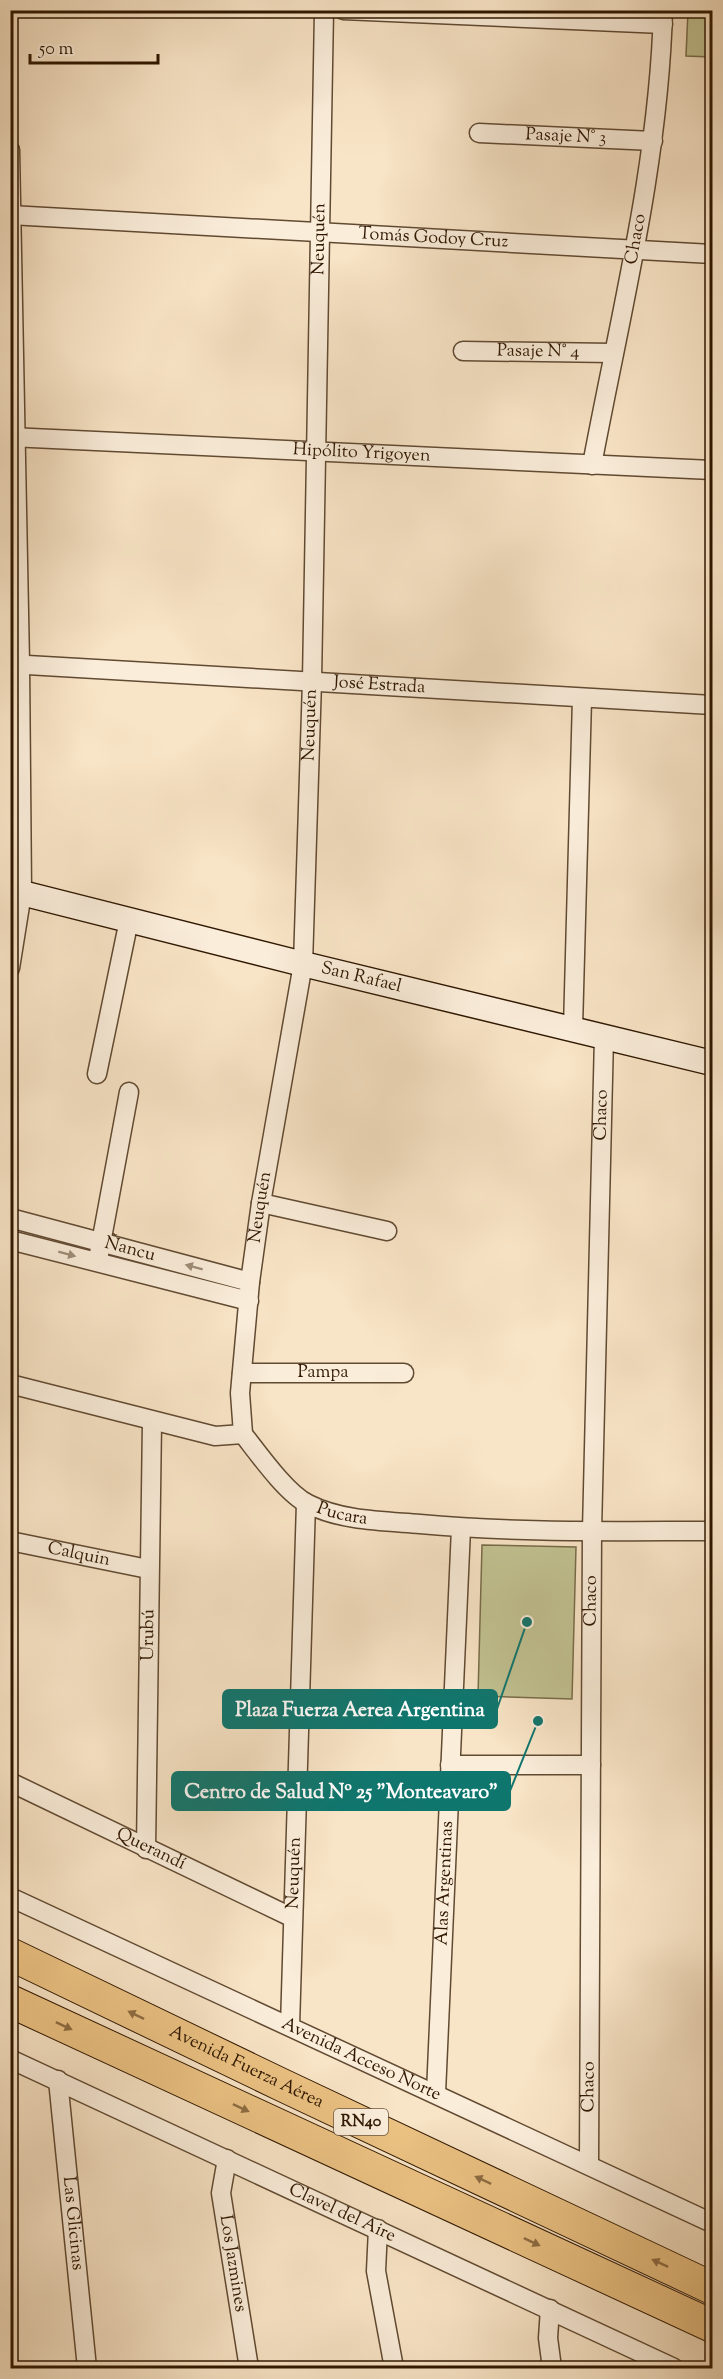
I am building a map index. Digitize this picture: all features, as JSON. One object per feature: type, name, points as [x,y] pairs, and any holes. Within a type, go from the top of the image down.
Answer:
[{"type":"highway","name":"Avenida Fuerza Aérea","points":[[10,1954],[712,2288]]},
{"type":"highway","name":"Avenida Fuerza Aérea","points":[[10,2001],[712,2326]]},
{"type":"street","name":"Neuquén","points":[[243,1434],[240,1394],[250,1282],[261,1203],[303,964],[312,681],[324,10]]},
{"type":"street","points":[[343,10],[663,17]]},
{"type":"street","name":"Chaco","points":[[592,465],[635,250],[653,141],[660,86],[663,17]]},
{"type":"street","name":"Pasaje N° 3","points":[[479,133],[653,141]]},
{"type":"street","points":[[10,150],[16,891],[10,968]]},
{"type":"street","name":"Tomás Godoy Cruz","points":[[11,215],[712,254]]},
{"type":"street","name":"Pasaje N° 4","points":[[463,351],[613,353]]},
{"type":"street","name":"Hipólito Yrigoyen","points":[[14,437],[712,470]]},
{"type":"street","name":"José Estrada","points":[[15,664],[712,705]]},
{"type":"street","points":[[573,1028],[582,699]]},
{"type":"street","name":"San Rafael","points":[[16,891],[303,964],[712,1063]]},
{"type":"street","points":[[97,1074],[129,920]]},
{"type":"street","name":"Chaco","points":[[589,2165],[592,1531],[604,1037]]},
{"type":"street","points":[[97,1262],[129,1092]]},
{"type":"street","points":[[261,1203],[387,1231]]},
{"type":"street","name":"Ñancu","points":[[10,1218],[250,1282]]},
{"type":"street","name":"Ñancu","points":[[10,1240],[249,1301]]},
{"type":"street","name":"Pampa","points":[[242,1373],[404,1373]]},
{"type":"street","points":[[10,1384],[215,1436],[243,1434]]},
{"type":"street","name":"Urubú","points":[[146,1849],[148,1569],[152,1421]]},
{"type":"street","name":"Pucara","points":[[243,1434],[270,1470],[306,1503],[335,1514],[363,1520],[461,1528],[712,1531]]},
{"type":"street","name":"Neuquén","points":[[290,2026],[291,1917],[306,1503]]},
{"type":"street","name":"Alas Argentinas","points":[[436,2093],[461,1528]]},
{"type":"street","name":"Calquin","points":[[10,1540],[148,1569]]},
{"type":"street","points":[[450,1765],[591,1765]]},
{"type":"street","name":"Querandí","points":[[10,1782],[291,1917]]},
{"type":"street","name":"Avenida Acceso Norte","points":[[10,1897],[712,2223]]},
{"type":"street","name":"Clavel del Aire","points":[[10,2059],[58,2079],[674,2368]]},
{"type":"street","name":"Las Glicinas","points":[[58,2079],[87,2368]]},
{"type":"street","name":"Los Jazmines","points":[[227,2159],[221,2193],[249,2368]]},
{"type":"street","points":[[378,2229],[376,2271],[394,2368]]},
{"type":"street","points":[[550,2309],[548,2338],[552,2368]]},
{"type":"green space","points":[[688,11],[712,11],[712,57],[686,56]]},
{"type":"green space","points":[[482,1545],[576,1547],[572,1699],[478,1696]]},
{"type":"place","name":"Plaza Fuerza Aerea Argentina","points":[[527,1622]]},
{"type":"place","name":"Centro de Salud Nº 25 \"Monteavaro\"","points":[[538,1721]]}]
